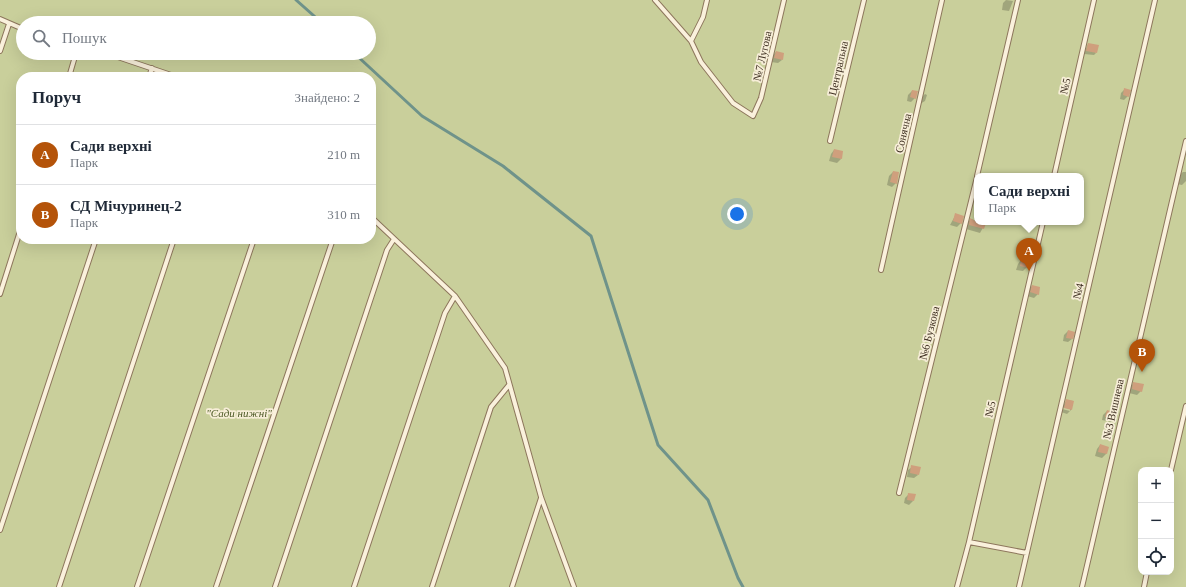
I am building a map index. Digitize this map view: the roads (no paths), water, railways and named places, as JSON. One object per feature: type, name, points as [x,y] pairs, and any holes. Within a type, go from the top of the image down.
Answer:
[{"type":"lane","points":[[655,0],[691,42],[703,17],[707,0]]},
{"type":"lane","name":"№7 Лугова","points":[[691,42],[701,62],[733,103],[753,116],[761,98],[784,0]]},
{"type":"lane","name":"Центральна","points":[[830,141],[864,0]]},
{"type":"lane","name":"Сонячна","points":[[881,270],[942,0]]},
{"type":"lane","name":"№6 Бузкова","points":[[978,173],[1018,0]]},
{"type":"lane","name":"№5","points":[[1055,173],[1094,0]]},
{"type":"lane","name":"№4","points":[[1019,587],[1155,0]]},
{"type":"lane","points":[[0,19],[16,26]]},
{"type":"lane","points":[[0,51],[9,24]]},
{"type":"lane","points":[[70,72],[74,60]]},
{"type":"lane","points":[[127,60],[163,72]]},
{"type":"lane","points":[[151,72],[152,68]]},
{"type":"lane","name":"№3 Вишнева","points":[[1082,587],[1186,141]]},
{"type":"lane","name":"№6 Бузкова","points":[[898,493],[974,188]]},
{"type":"lane","points":[[376,222],[455,296],[505,368],[541,497],[574,587]]},
{"type":"lane","name":"№5","points":[[958,587],[1042,225]]},
{"type":"lane","points":[[275,587],[387,250],[394,239]]},
{"type":"lane","points":[[0,294],[16,244]]},
{"type":"lane","points":[[0,530],[94,244]]},
{"type":"lane","points":[[59,587],[172,244]]},
{"type":"lane","points":[[137,587],[252,244]]},
{"type":"lane","points":[[216,587],[331,244]]},
{"type":"lane","points":[[354,587],[445,313],[455,296]]},
{"type":"lane","points":[[432,587],[491,406],[509,385]]},
{"type":"lane","points":[[1172,467],[1186,406]]},
{"type":"lane","points":[[512,587],[541,497]]},
{"type":"lane","points":[[969,542],[1027,553]]},
{"type":"lane","points":[[1144,587],[1146,575]]},
{"type":"waterway","points":[[296,0],[314,16]]},
{"type":"waterway","points":[[362,60],[375,72]]},
{"type":"waterway","points":[[376,73],[422,116],[503,166],[591,236],[658,445],[708,500],[738,578],[743,587]]},
{"type":"place","name":"Сади верхні","points":[[1029,271]]},
{"type":"place","name":"СД Мічуринец-2","points":[[1142,372]]},
{"type":"park label","name":"\"Сади нижні\"","points":[[239,413]]}]
